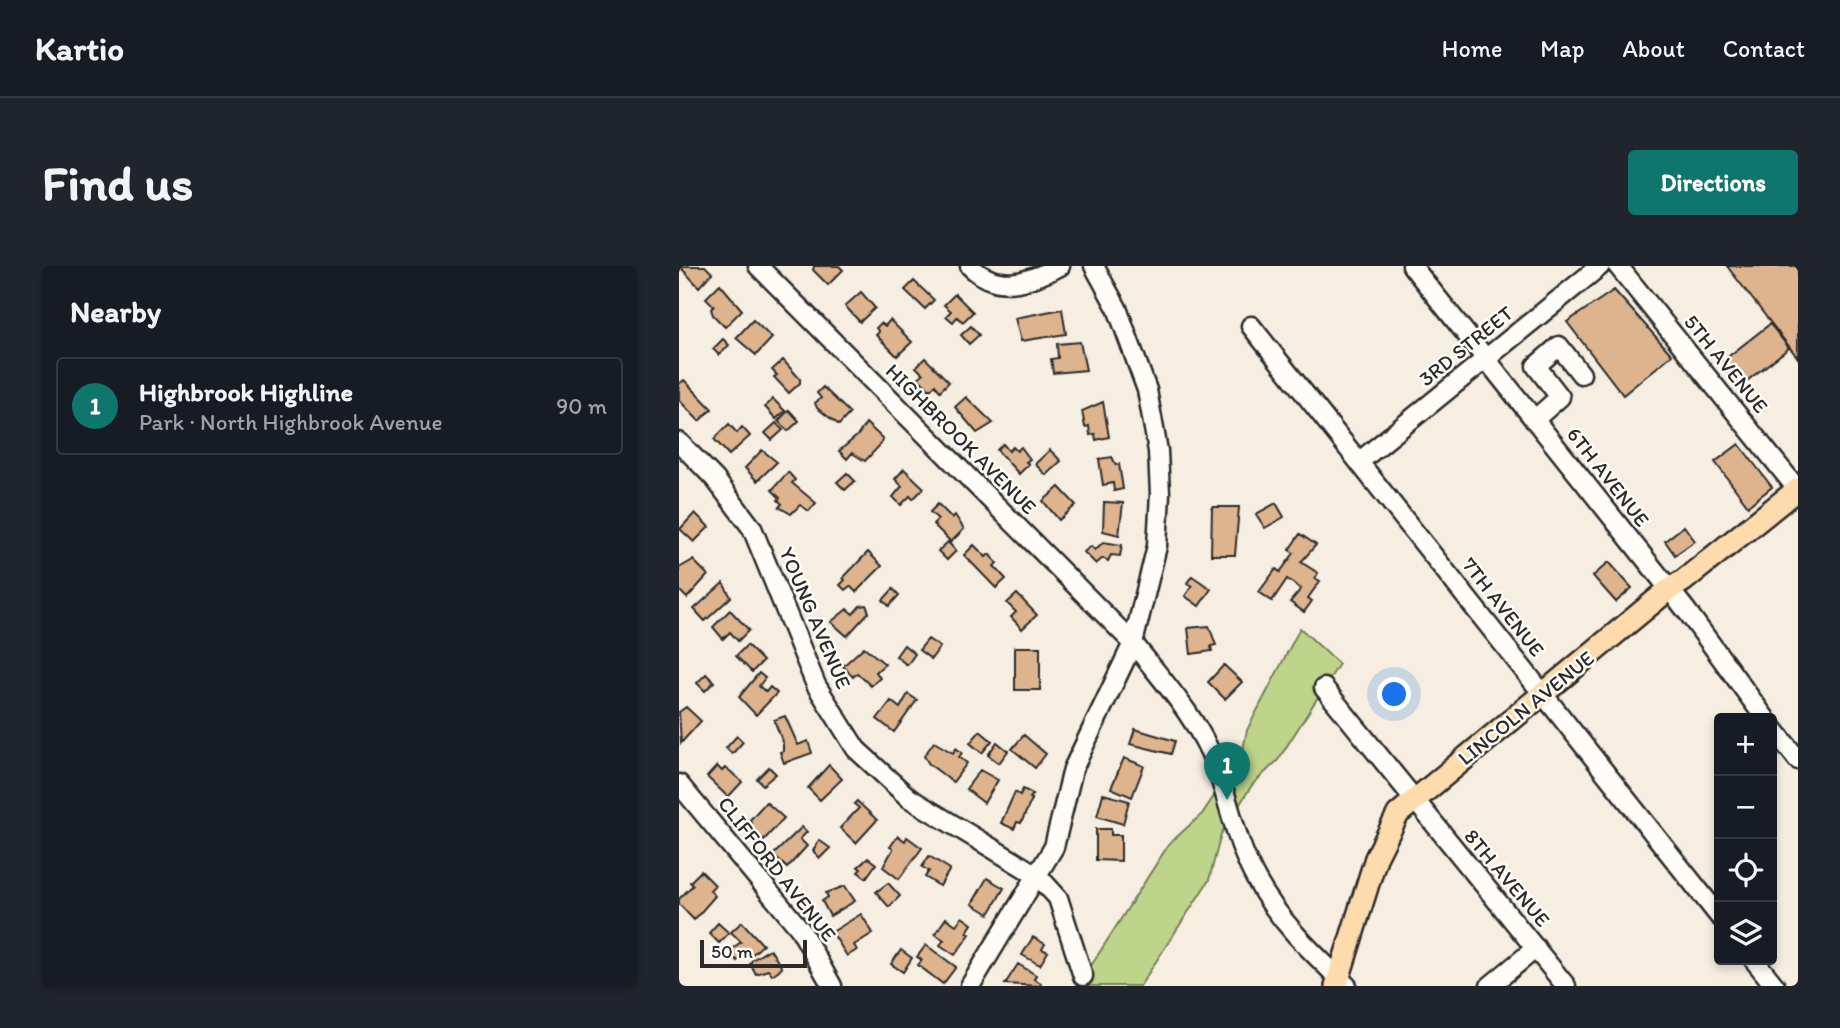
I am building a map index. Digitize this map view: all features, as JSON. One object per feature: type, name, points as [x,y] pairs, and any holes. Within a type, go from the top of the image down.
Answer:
[{"type":"main road","name":"LINCOLN AVENUE","points":[[1341,983],[1384,836],[1412,800],[1668,590],[1798,489]]},
{"type":"street","name":"HIGHBROOK AVENUE","points":[[758,266],[1133,643],[1179,701],[1215,764],[1238,837],[1257,880],[1287,927],[1341,983]]},
{"type":"street","points":[[969,266],[988,280],[1003,284],[1022,284],[1060,266]]},
{"type":"street","points":[[970,986],[1054,847],[1073,769],[1133,643],[1157,546],[1160,494],[1158,451],[1147,390],[1117,308],[1094,266]]},
{"type":"street","name":"6TH AVENUE","points":[[1412,266],[1686,610],[1761,713]]},
{"type":"street","name":"3RD STREET","points":[[1360,461],[1600,266]]},
{"type":"street","name":"5TH AVENUE","points":[[1618,266],[1798,489]]},
{"type":"street","name":"7TH AVENUE","points":[[1251,326],[1714,910]]},
{"type":"street","points":[[1534,420],[1560,397],[1536,366],[1559,346],[1581,374]]},
{"type":"street","name":"YOUNG AVENUE","points":[[679,442],[738,506],[752,528],[816,685],[856,749],[909,798],[1038,876],[1058,898],[1083,976]]},
{"type":"street","name":"8TH AVENUE","points":[[1324,688],[1412,800],[1566,986]]},
{"type":"street","points":[[1777,733],[1798,760]]},
{"type":"street","name":"CLIFFORD AVENUE","points":[[679,784],[800,929],[832,986]]},
{"type":"street","points":[[1490,986],[1536,948]]},
{"type":"street","points":[[1758,965],[1775,986]]},
{"type":"green space","points":[[1300,628],[1339,664],[1278,760],[1252,785],[1221,834],[1209,880],[1140,986],[1078,986],[1169,844],[1202,814],[1242,754],[1247,730]]},
{"type":"building","points":[[685,266],[705,266],[712,273],[699,287],[682,269]]},
{"type":"building","points":[[814,266],[839,266],[843,270],[828,285],[813,270]]},
{"type":"building","points":[[1727,266],[1798,266],[1798,358],[1730,270]]},
{"type":"building","points":[[914,281],[934,300],[925,309],[905,290]]},
{"type":"building","points":[[720,284],[742,310],[725,327],[713,315],[711,309],[714,306],[706,298]]},
{"type":"building","points":[[1614,290],[1672,355],[1623,395],[1567,322]]},
{"type":"building","points":[[861,292],[875,308],[860,322],[845,306]]},
{"type":"building","points":[[955,294],[973,312],[963,322],[957,317],[953,322],[946,316],[951,311],[944,305]]},
{"type":"building","points":[[1062,309],[1066,334],[1021,341],[1015,318]]},
{"type":"building","points":[[753,320],[772,338],[756,355],[736,338]]},
{"type":"building","points":[[890,320],[912,342],[897,356],[876,335],[879,332],[876,328],[881,323],[885,326]]},
{"type":"building","points":[[1770,324],[1789,348],[1739,387],[1720,363]]},
{"type":"building","points":[[971,326],[979,335],[969,344],[961,335]]},
{"type":"building","points":[[723,339],[729,345],[719,355],[713,349]]},
{"type":"building","points":[[1080,342],[1086,370],[1053,373],[1051,359],[1058,358],[1057,344]]},
{"type":"building","points":[[925,358],[949,382],[940,391],[935,385],[930,390],[918,378],[923,374],[916,367]]},
{"type":"building","points":[[783,360],[800,379],[800,383],[789,393],[774,377],[777,375],[772,370]]},
{"type":"building","points":[[684,380],[712,409],[699,421],[679,400],[679,384]]},
{"type":"building","points":[[823,387],[850,413],[839,425],[817,408],[815,403],[821,398],[817,393]]},
{"type":"building","points":[[966,397],[993,423],[977,433],[955,407]]},
{"type":"building","points":[[773,399],[785,411],[776,419],[765,407]]},
{"type":"building","points":[[1103,402],[1109,437],[1096,440],[1095,434],[1090,435],[1089,426],[1085,427],[1082,411]]},
{"type":"building","points":[[789,410],[799,421],[788,431],[778,421]]},
{"type":"building","points":[[776,423],[783,430],[772,440],[765,433]]},
{"type":"building","points":[[866,423],[883,439],[881,444],[865,461],[852,453],[847,459],[839,451],[858,435]]},
{"type":"building","points":[[729,424],[737,433],[742,427],[750,436],[729,455],[714,439]]},
{"type":"building","points":[[1003,444],[1009,451],[1013,447],[1017,451],[1021,447],[1030,459],[1026,462],[1029,464],[1019,474],[997,450]]},
{"type":"building","points":[[1739,444],[1772,487],[1748,506],[1715,462]]},
{"type":"building","points":[[762,450],[777,462],[757,481],[745,468]]},
{"type":"building","points":[[1050,450],[1061,461],[1046,475],[1035,464]]},
{"type":"building","points":[[1112,457],[1116,465],[1119,464],[1123,489],[1114,491],[1113,483],[1103,485],[1099,459]]},
{"type":"building","points":[[904,469],[924,488],[913,499],[910,496],[901,505],[893,497],[902,486],[895,479]]},
{"type":"building","points":[[788,472],[795,480],[792,483],[816,503],[809,511],[800,505],[791,514],[779,507],[782,504],[778,500],[780,498],[772,490]]},
{"type":"building","points":[[847,473],[855,481],[845,490],[837,482]]},
{"type":"building","points":[[1059,487],[1076,505],[1059,520],[1043,501]]},
{"type":"building","points":[[1104,502],[1123,503],[1119,535],[1103,531]]},
{"type":"building","points":[[1276,503],[1284,517],[1265,528],[1256,514]]},
{"type":"building","points":[[938,504],[952,518],[955,515],[964,529],[951,542],[933,524],[938,519],[930,512]]},
{"type":"building","points":[[1212,507],[1239,507],[1235,555],[1211,555]]},
{"type":"building","points":[[695,513],[709,527],[694,542],[680,529]]},
{"type":"building","points":[[1684,526],[1695,541],[1675,555],[1665,541]]},
{"type":"building","points":[[1300,534],[1316,545],[1301,562],[1318,573],[1315,578],[1320,581],[1308,598],[1312,601],[1304,612],[1290,602],[1301,589],[1287,579],[1272,601],[1259,592],[1276,569],[1280,572],[1294,553],[1289,550]]},
{"type":"building","points":[[948,542],[956,551],[947,560],[938,551]]},
{"type":"building","points":[[1103,542],[1122,545],[1120,556],[1111,555],[1108,561],[1103,558],[1096,564],[1084,552],[1091,546],[1095,550]]},
{"type":"building","points":[[974,545],[986,557],[989,554],[997,563],[994,566],[1006,579],[996,588],[964,555]]},
{"type":"building","points":[[868,552],[882,566],[856,592],[850,586],[845,590],[840,585],[845,580],[843,578]]},
{"type":"building","points":[[693,560],[708,575],[687,598],[679,590],[679,568]]},
{"type":"building","points":[[1609,562],[1632,588],[1616,602],[1593,576]]},
{"type":"building","points":[[1192,576],[1211,589],[1199,606],[1185,596],[1192,586],[1187,583]]},
{"type":"building","points":[[723,583],[731,597],[705,621],[694,609]]},
{"type":"building","points":[[893,589],[899,595],[889,606],[883,600]]},
{"type":"building","points":[[1017,594],[1037,615],[1022,629],[1011,617],[1016,612],[1007,603]]},
{"type":"building","points":[[866,605],[869,612],[847,636],[831,622],[847,609],[853,614],[860,606]]},
{"type":"building","points":[[730,610],[749,630],[738,641],[730,632],[723,639],[713,627]]},
{"type":"building","points":[[1209,626],[1216,645],[1211,646],[1212,651],[1191,654],[1188,628]]},
{"type":"building","points":[[928,639],[940,647],[931,659],[919,650]]},
{"type":"building","points":[[747,645],[763,661],[752,672],[736,656]]},
{"type":"building","points":[[904,645],[915,654],[907,665],[896,656]]},
{"type":"building","points":[[864,647],[885,664],[876,672],[880,678],[871,686],[857,673],[853,677],[843,666]]},
{"type":"building","points":[[1015,647],[1040,647],[1040,690],[1015,690]]},
{"type":"building","points":[[1224,665],[1242,682],[1225,699],[1208,682]]},
{"type":"building","points":[[759,673],[765,678],[759,686],[766,692],[770,687],[777,693],[756,715],[739,697]]},
{"type":"building","points":[[706,674],[714,682],[705,691],[697,683]]},
{"type":"building","points":[[908,694],[917,700],[894,732],[877,719],[891,701],[900,708]]},
{"type":"building","points":[[686,707],[701,721],[681,743],[679,712]]},
{"type":"building","points":[[785,716],[798,745],[808,741],[812,753],[784,763],[780,752],[783,751],[783,743],[774,720]]},
{"type":"building","points":[[1135,729],[1175,741],[1171,754],[1130,744]]},
{"type":"building","points":[[980,731],[992,741],[982,753],[970,743]]},
{"type":"building","points":[[1024,735],[1046,754],[1035,768],[1012,749]]},
{"type":"building","points":[[737,736],[743,742],[732,754],[726,748]]},
{"type":"building","points":[[934,742],[953,753],[956,748],[962,753],[959,757],[967,763],[953,782],[929,764],[924,756]]},
{"type":"building","points":[[997,742],[1008,751],[999,763],[988,755]]},
{"type":"building","points":[[1124,758],[1144,766],[1132,797],[1111,788]]},
{"type":"building","points":[[829,765],[842,779],[820,800],[808,788]]},
{"type":"building","points":[[717,766],[722,771],[725,768],[730,771],[742,782],[728,797],[707,777]]},
{"type":"building","points":[[769,767],[776,774],[763,785],[757,779]]},
{"type":"building","points":[[980,770],[998,780],[984,803],[966,789]]},
{"type":"building","points":[[1023,789],[1033,794],[1030,798],[1032,799],[1021,823],[1017,822],[1014,829],[1001,823],[1015,792],[1020,795]]},
{"type":"building","points":[[1103,794],[1129,801],[1123,824],[1097,816]]},
{"type":"building","points":[[857,801],[877,820],[856,843],[840,828],[859,808],[854,804]]},
{"type":"building","points":[[766,802],[784,818],[764,840],[749,826],[752,824],[749,821]]},
{"type":"building","points":[[802,827],[807,832],[800,839],[807,846],[787,868],[773,855]]},
{"type":"building","points":[[1096,829],[1111,829],[1111,835],[1121,835],[1121,861],[1096,860]]},
{"type":"building","points":[[898,836],[905,841],[907,837],[922,848],[899,879],[883,867],[893,849],[890,847]]},
{"type":"building","points":[[819,840],[830,848],[820,858],[813,851]]},
{"type":"building","points":[[929,856],[950,869],[940,886],[925,877],[929,871],[922,867]]},
{"type":"building","points":[[868,858],[876,864],[866,878],[858,872],[861,869],[858,867]]},
{"type":"building","points":[[701,871],[715,885],[710,890],[715,896],[694,920],[679,904],[679,899],[693,885],[690,882]]},
{"type":"building","points":[[987,878],[1004,888],[989,914],[972,904]]},
{"type":"building","points":[[888,883],[900,896],[889,907],[876,892]]},
{"type":"building","points":[[845,886],[855,901],[830,916],[822,901],[828,897],[826,893]]},
{"type":"building","points":[[861,914],[873,933],[854,945],[857,950],[847,956],[832,932]]},
{"type":"building","points":[[962,917],[972,924],[967,932],[970,934],[955,955],[940,945],[944,940],[935,934],[946,918],[956,925]]},
{"type":"building","points":[[742,922],[763,945],[748,958],[745,954],[737,961],[729,951],[741,942],[731,932]]},
{"type":"building","points":[[718,923],[729,933],[719,943],[709,933]]},
{"type":"building","points":[[1033,937],[1045,944],[1042,949],[1048,952],[1040,965],[1022,955]]},
{"type":"building","points":[[926,945],[956,967],[943,984],[918,965],[922,960],[917,957]]},
{"type":"building","points":[[770,949],[782,968],[772,975],[768,970],[756,974],[750,964],[752,960]]},
{"type":"building","points":[[901,950],[912,958],[903,972],[891,964]]},
{"type":"building","points":[[1018,964],[1036,975],[1034,979],[1041,983],[1040,986],[1005,984]]},
{"type":"place","name":"Highbrook Highline","points":[[1227,800]]}]
